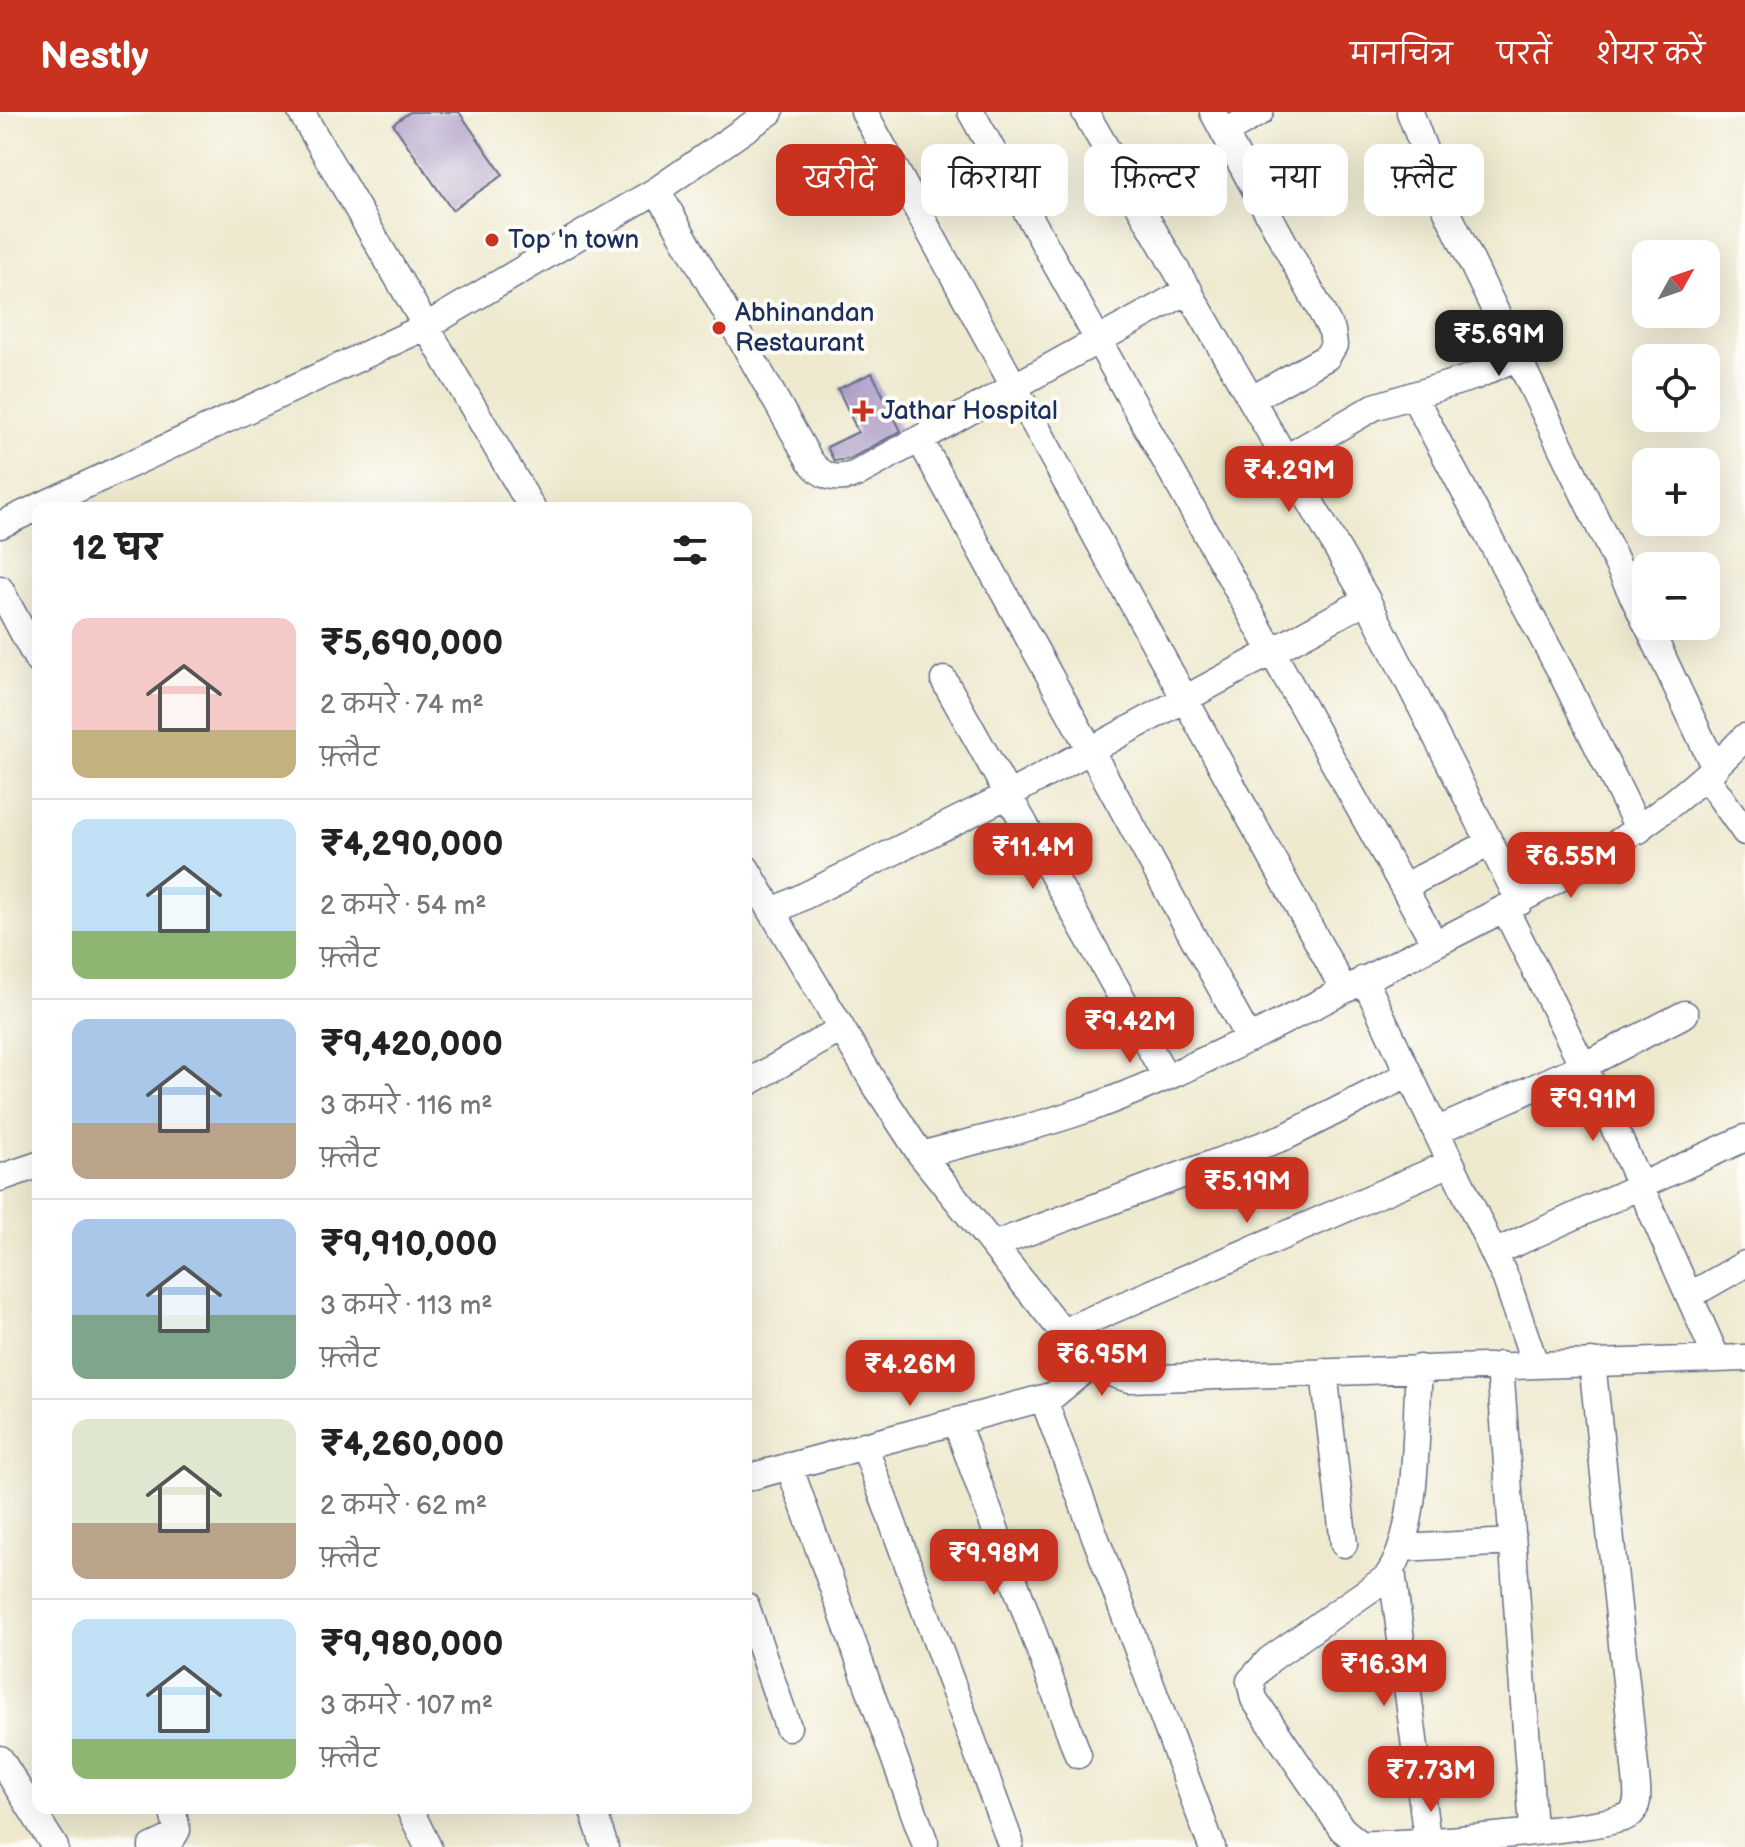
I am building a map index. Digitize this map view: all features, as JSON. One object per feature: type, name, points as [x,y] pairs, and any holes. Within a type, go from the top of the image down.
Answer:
[{"type":"street","points":[[301,112],[528,502]]},
{"type":"street","points":[[49,502],[425,327],[657,190],[770,112]]},
{"type":"street","points":[[864,112],[1184,697],[1409,1074],[1516,1302],[1535,1364]]},
{"type":"street","points":[[971,112],[1435,944]]},
{"type":"street","points":[[1085,112],[1367,600],[1490,843],[1512,905],[1717,1359]]},
{"type":"street","points":[[1252,399],[1314,367],[1327,357],[1334,345],[1325,315],[1218,122],[1260,112]]},
{"type":"street","points":[[1410,112],[1435,184],[1632,593]]},
{"type":"street","points":[[657,190],[816,469],[828,477],[846,478],[920,440],[1189,290]]},
{"type":"street","points":[[1286,458],[1374,407],[1476,376],[1517,357]]},
{"type":"street","points":[[1413,395],[1557,664],[1639,830]]},
{"type":"street","points":[[920,440],[1249,1039]]},
{"type":"street","points":[[0,525],[32,510]]},
{"type":"street","points":[[0,589],[32,650]]},
{"type":"street","points":[[772,912],[1008,795],[1367,600]]},
{"type":"street","points":[[1654,640],[1711,773],[1745,832]]},
{"type":"street","points":[[944,680],[1166,1077]]},
{"type":"street","points":[[921,1155],[1095,1107],[1249,1039],[1512,905],[1639,830],[1711,773],[1745,737]]},
{"type":"street","points":[[1403,887],[1490,843]]},
{"type":"street","points":[[752,878],[841,1029],[921,1155],[1062,1332],[1092,1364],[1129,1379],[1745,1358]]},
{"type":"street","points":[[1436,1131],[1583,1066],[1685,1014]]},
{"type":"street","points":[[752,1081],[841,1029]]},
{"type":"street","points":[[993,1245],[1287,1136],[1409,1074]]},
{"type":"street","points":[[1494,1253],[1745,1138]]},
{"type":"street","points":[[1062,1332],[1451,1163]]},
{"type":"street","points":[[0,1178],[32,1167]]},
{"type":"street","points":[[1689,1296],[1745,1264]]},
{"type":"street","points":[[1512,1542],[1397,1560],[1269,1660],[1250,1681],[1251,1691],[1350,1838],[1372,1844],[1533,1829],[1622,1818],[1636,1808],[1592,1362]]},
{"type":"street","points":[[752,1476],[1043,1398],[1066,1389],[1092,1364]]},
{"type":"street","points":[[1500,1365],[1533,1829]]},
{"type":"street","points":[[1419,1368],[1408,1524],[1397,1560],[1427,1839]]},
{"type":"street","points":[[1324,1372],[1344,1544]]},
{"type":"street","points":[[1043,1398],[1212,1847]]},
{"type":"street","points":[[956,1422],[1078,1755]]},
{"type":"street","points":[[864,1445],[1010,1842]]},
{"type":"street","points":[[789,1466],[925,1843]]},
{"type":"street","points":[[752,1623],[788,1727]]},
{"type":"street","points":[[0,1759],[30,1787]]},
{"type":"street","points":[[41,1814],[55,1847]]},
{"type":"street","points":[[152,1847],[173,1837],[177,1830],[173,1814]]},
{"type":"street","points":[[412,1814],[428,1847]]},
{"type":"street","points":[[594,1814],[605,1847]]},
{"type":"building","points":[[410,112],[459,112],[503,175],[452,210],[393,124]]},
{"type":"building","points":[[872,373],[901,431],[850,459],[834,461],[827,447],[858,432],[838,389]]},
{"type":"place","name":"Top 'n town","points":[[492,240]]},
{"type":"place","name":"Abhinandan Restaurant","points":[[719,328]]},
{"type":"place","name":"Jathar Hospital","points":[[863,411]]}]
